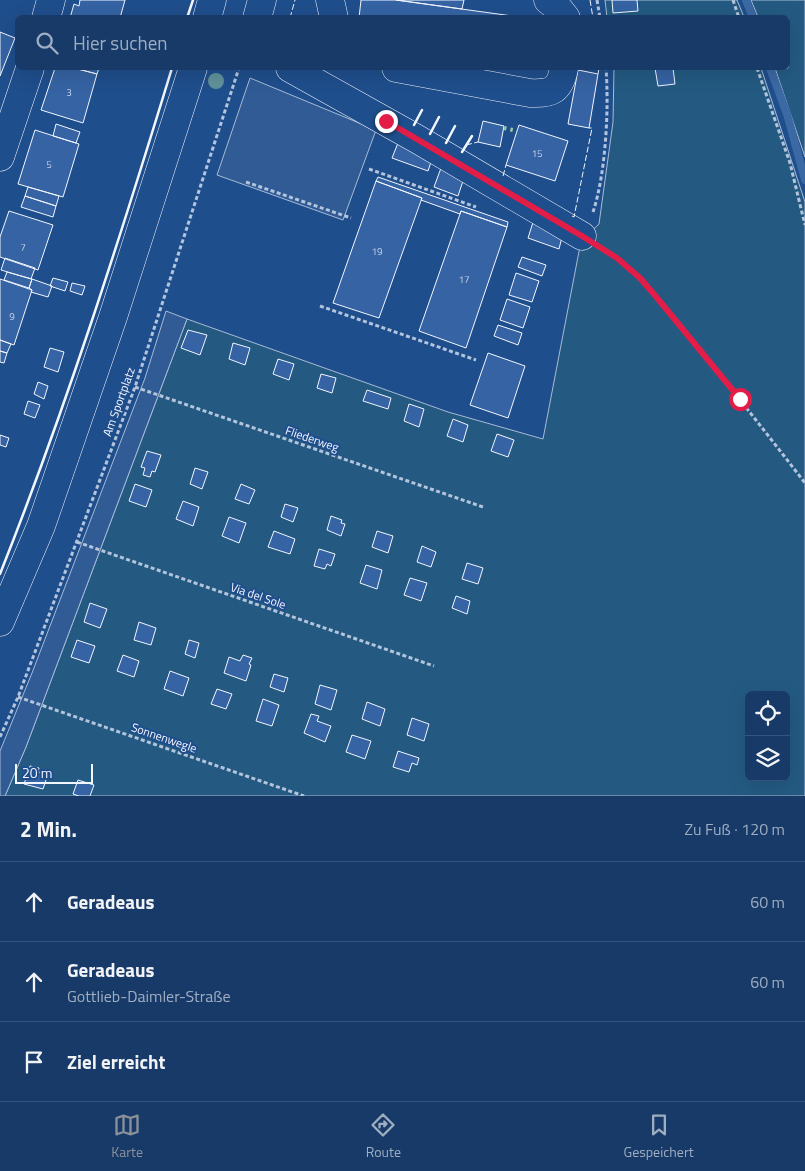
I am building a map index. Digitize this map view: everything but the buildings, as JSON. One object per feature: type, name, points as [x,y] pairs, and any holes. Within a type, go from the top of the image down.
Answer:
[{"type":"main road","points":[[47,15],[51,0]]},
{"type":"main road","points":[[208,15],[212,0]]},
{"type":"main road","points":[[258,15],[262,0]]},
{"type":"main road","points":[[330,0],[333,15]]},
{"type":"main road","points":[[548,0],[564,15]]},
{"type":"main road","points":[[0,158],[29,70]]},
{"type":"main road","points":[[0,622],[44,516],[113,316],[192,70]]},
{"type":"main road","points":[[294,70],[417,139],[582,236]]},
{"type":"main road","points":[[407,70],[530,93],[541,93],[556,89],[563,70]]},
{"type":"path","points":[[597,0],[600,15]]},
{"type":"path","points":[[733,0],[738,15]]},
{"type":"path","name":"Am Sportplatz","points":[[0,737],[18,697],[135,387],[238,70]]},
{"type":"path","points":[[606,70],[607,109],[601,174],[595,206],[582,236],[617,258],[646,285],[740,399],[805,483]]},
{"type":"path","points":[[758,70],[790,163],[805,225]]},
{"type":"path","points":[[369,169],[481,209]]},
{"type":"path","points":[[246,182],[351,218]]},
{"type":"path","points":[[320,306],[476,360]]},
{"type":"path","name":"Fliederweg","points":[[135,387],[483,507]]},
{"type":"path","name":"Via del Sole","points":[[77,542],[434,666]]},
{"type":"path","name":"Sonnenwegle","points":[[18,697],[304,796]]},
{"type":"shaded area","points":[[605,0],[737,0],[743,15],[607,15]]},
{"type":"shaded area","points":[[751,0],[805,0],[805,157],[776,70],[790,70],[790,15],[757,15]]},
{"type":"shaded area","points":[[614,70],[762,70],[805,202],[805,796],[5,796],[26,747],[187,319],[448,412],[543,439],[581,241],[599,224],[613,122]]},
{"type":"shaded area","points":[[250,78],[376,130],[343,220],[217,175]]},
{"type":"shaded area","points":[[166,311],[187,319],[26,747],[5,796],[0,796],[0,751],[32,673],[145,378]]},
{"type":"waterway","points":[[746,0],[752,15]]},
{"type":"waterway","points":[[771,70],[787,114],[805,180]]},
{"type":"hedge","points":[[504,128],[517,131]]},
{"type":"fence","points":[[291,15],[295,0]]},
{"type":"fence","points":[[590,0],[592,15]]},
{"type":"fence","points":[[598,74],[599,70]]},
{"type":"fence","points":[[572,216],[574,217],[592,128],[589,128]]},
{"type":"fence","points":[[466,145],[478,142]]},
{"type":"fence","points":[[503,176],[506,165]]},
{"type":"wall","points":[[188,15],[193,0]]},
{"type":"wall","points":[[0,574],[70,386],[171,70]]},
{"type":"wall","points":[[414,125],[422,110]]},
{"type":"wall","points":[[430,134],[439,117]]},
{"type":"wall","points":[[446,143],[455,126]]},
{"type":"wall","points":[[462,152],[472,136]]},
{"type":"route","points":[[386,121],[617,258],[640,278],[740,399]]}]
